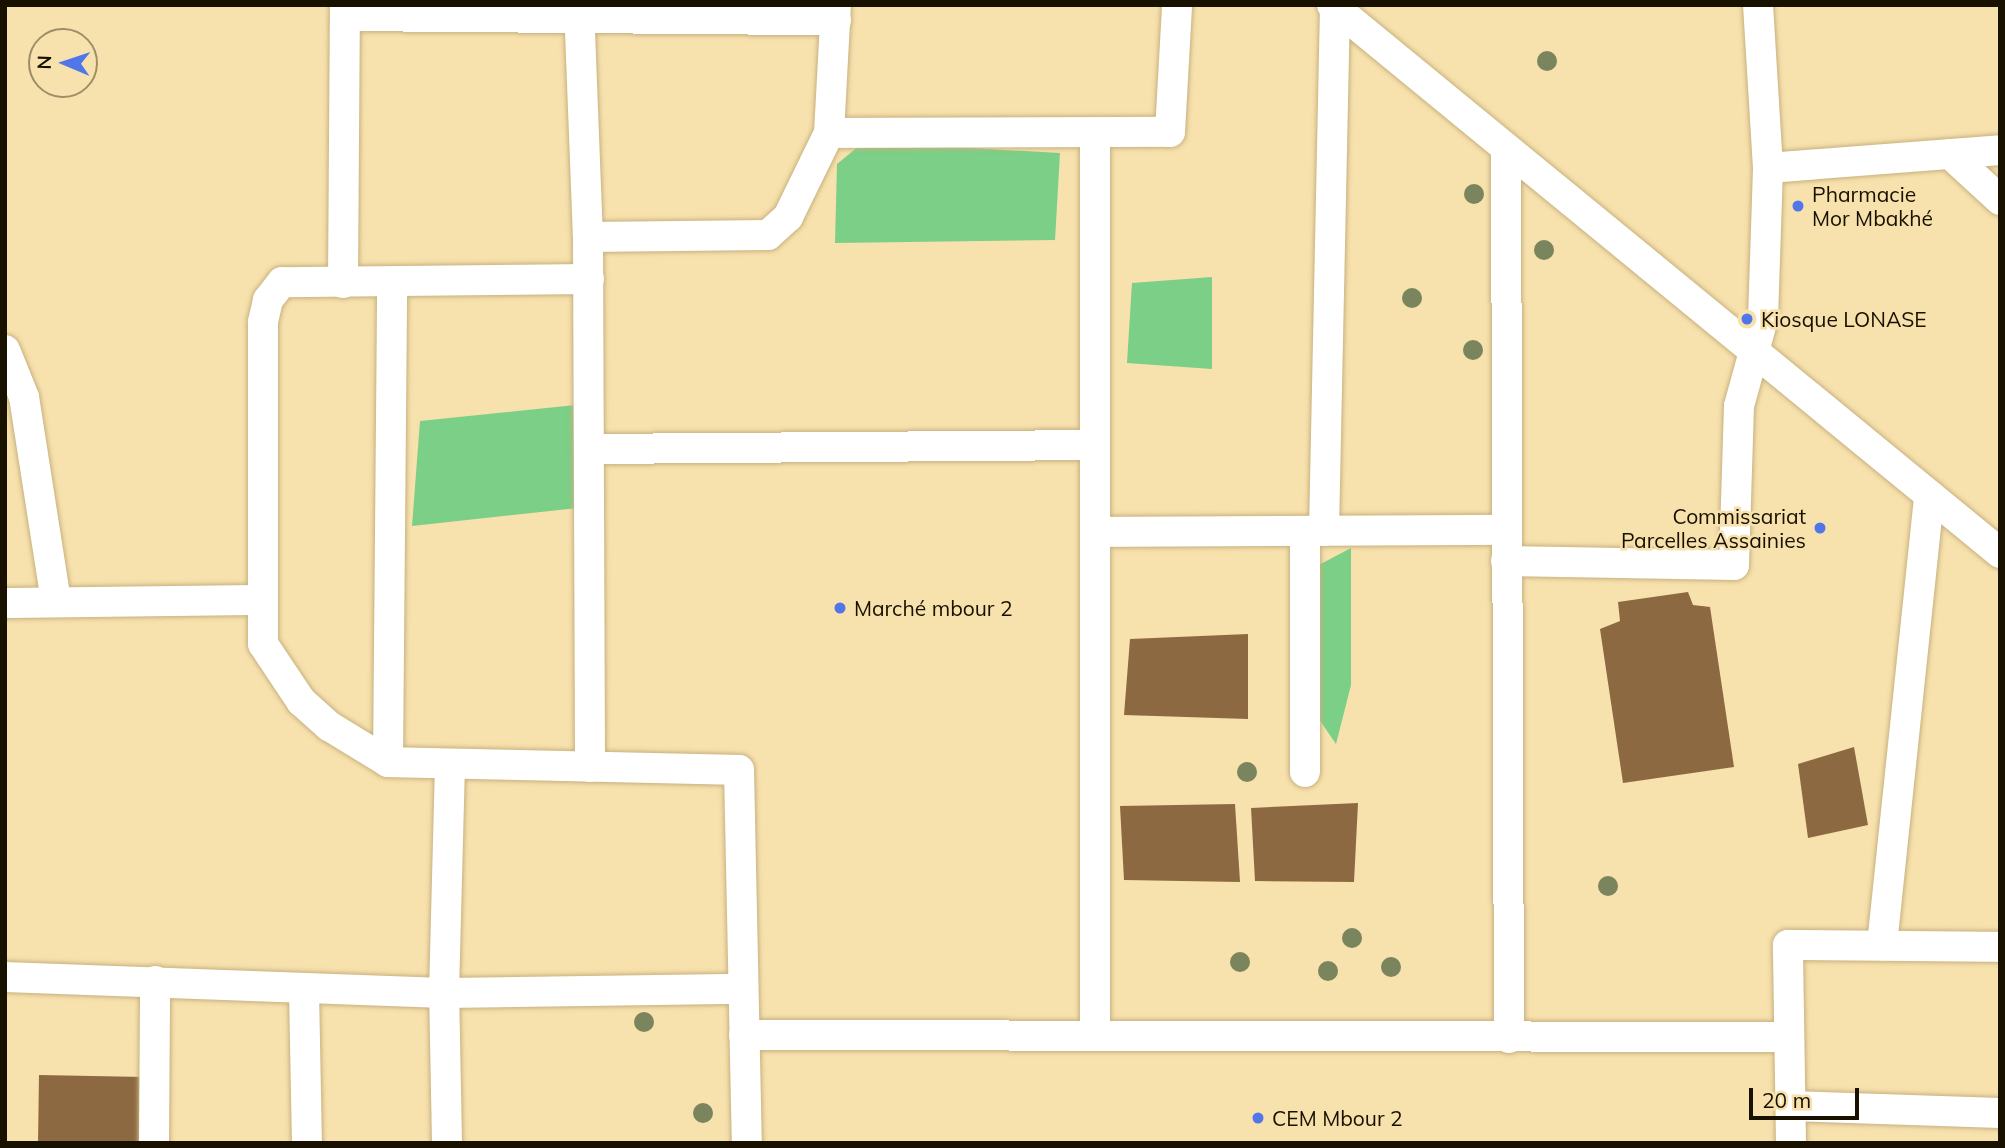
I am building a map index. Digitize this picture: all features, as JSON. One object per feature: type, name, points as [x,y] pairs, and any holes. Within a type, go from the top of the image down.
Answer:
[{"type":"street","points":[[829,133],[1170,132],[1177,5]]},
{"type":"street","points":[[1334,6],[2000,554]]},
{"type":"street","points":[[1305,772],[1334,6]]},
{"type":"street","points":[[1506,561],[1734,565],[1739,406],[1763,319],[1768,168],[1754,9]]},
{"type":"street","points":[[343,283],[345,10],[836,13],[829,133],[788,217],[768,235],[588,237]]},
{"type":"street","points":[[580,13],[589,279],[590,767]]},
{"type":"street","points":[[1095,132],[1095,1036]]},
{"type":"street","points":[[1506,148],[1505,530],[1509,1038]]},
{"type":"street","points":[[1768,168],[2000,150]]},
{"type":"street","points":[[1950,154],[2000,200]]},
{"type":"street","points":[[589,279],[282,282],[268,300],[263,322],[260,600],[263,644],[281,675],[329,726],[388,762],[739,770],[747,1143]]},
{"type":"street","points":[[388,762],[392,282]]},
{"type":"street","points":[[5,350],[24,397],[56,603]]},
{"type":"street","points":[[591,449],[1095,445]]},
{"type":"street","points":[[1882,945],[1929,495]]},
{"type":"street","points":[[1095,532],[1505,530]]},
{"type":"street","points":[[5,603],[260,600]]},
{"type":"street","points":[[447,1143],[444,993],[450,764]]},
{"type":"street","points":[[1791,1143],[1788,945],[2000,947]]},
{"type":"street","points":[[5,977],[155,981],[304,990],[444,993],[743,989]]},
{"type":"street","points":[[154,1143],[155,981]]},
{"type":"street","points":[[304,990],[307,1143]]},
{"type":"street","points":[[744,1035],[1789,1037]]},
{"type":"street","points":[[1791,1106],[2000,1113]]},
{"type":"green space","points":[[864,142],[1060,153],[1055,240],[835,243],[837,164]]},
{"type":"green space","points":[[1212,277],[1212,369],[1127,363],[1132,283]]},
{"type":"green space","points":[[585,404],[587,507],[412,526],[420,421]]},
{"type":"green space","points":[[1351,548],[1351,685],[1336,744],[1299,690],[1315,567]]},
{"type":"building","points":[[1688,592],[1693,605],[1710,607],[1734,767],[1623,783],[1600,629],[1620,621],[1618,602]]},
{"type":"building","points":[[1248,634],[1248,719],[1124,715],[1130,639]]},
{"type":"building","points":[[1854,747],[1868,825],[1808,838],[1798,764]]},
{"type":"building","points":[[1358,803],[1354,882],[1255,881],[1251,808]]},
{"type":"building","points":[[1235,804],[1240,882],[1124,880],[1120,806]]},
{"type":"building","points":[[39,1075],[145,1077],[145,1143],[38,1143]]},
{"type":"place","name":"Pharmacie Mor Mbakhé","points":[[1798,206]]},
{"type":"place","name":"Kiosque LONASE","points":[[1747,319]]},
{"type":"place","name":"Commissariat Parcelles Assainies","points":[[1820,528]]},
{"type":"place","name":"Marché mbour 2","points":[[840,608]]},
{"type":"place","name":"CEM Mbour 2","points":[[1258,1118]]}]
